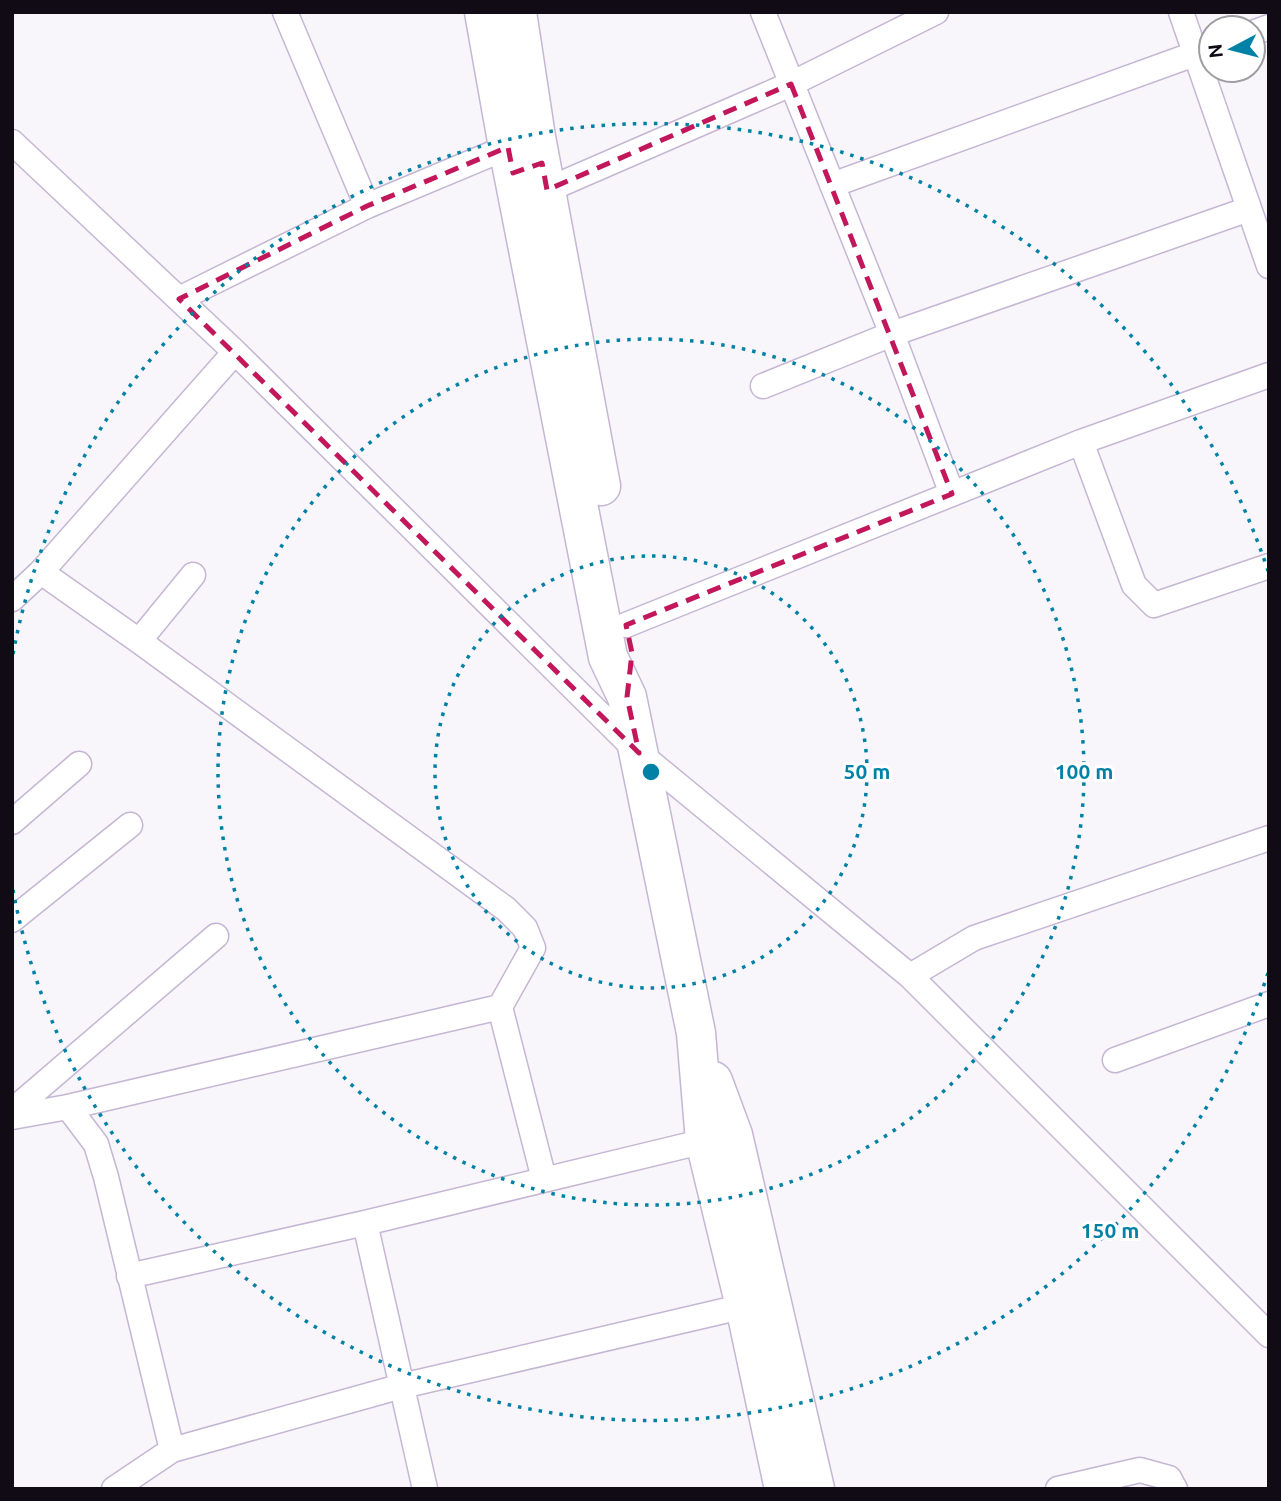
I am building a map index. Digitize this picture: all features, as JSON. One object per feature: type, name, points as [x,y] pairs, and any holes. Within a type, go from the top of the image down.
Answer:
[{"type":"highway","points":[[517,12],[527,168],[608,657],[627,697],[696,1033],[705,1141],[789,1488]]},
{"type":"highway","points":[[485,13],[527,168],[632,653],[627,697]]},
{"type":"highway","points":[[696,1033],[733,1135],[789,1488]]},
{"type":"street","points":[[285,12],[367,206]]},
{"type":"street","points":[[762,12],[892,334],[952,494]]},
{"type":"street","points":[[178,299],[367,206],[527,168],[791,83],[936,12]]},
{"type":"street","points":[[1181,12],[1197,39]]},
{"type":"street","points":[[832,185],[1197,54]]},
{"type":"street","points":[[1213,84],[1249,209],[1269,266]]},
{"type":"street","points":[[12,142],[235,352],[639,753],[910,976],[1265,1327]]},
{"type":"street","points":[[763,386],[892,334],[1249,209]]},
{"type":"street","points":[[12,599],[41,572],[235,352]]},
{"type":"street","points":[[626,625],[1081,442],[1269,375]]},
{"type":"street","points":[[1081,442],[1134,585],[1154,605],[1269,566]]},
{"type":"street","points":[[41,572],[495,901],[525,928],[533,948],[500,1007],[544,1179]]},
{"type":"street","points":[[139,641],[193,575]]},
{"type":"street","points":[[12,822],[79,764]]},
{"type":"street","points":[[12,920],[130,825]]},
{"type":"street","points":[[910,976],[974,938],[1269,838]]},
{"type":"street","points":[[12,1111],[216,936]]},
{"type":"street","points":[[1115,1060],[1269,1004]]},
{"type":"street","points":[[12,1117],[68,1107],[500,1007]]},
{"type":"street","points":[[68,1107],[96,1144],[172,1450]]},
{"type":"street","points":[[129,1276],[365,1223],[705,1141]]},
{"type":"street","points":[[365,1223],[425,1489]]},
{"type":"street","points":[[114,1489],[172,1450],[402,1386],[745,1306]]},
{"type":"street","points":[[1058,1489],[1140,1470],[1169,1478],[1175,1489]]},
{"type":"highlighted area","points":[[791,84],[952,494],[626,625],[632,653],[627,697],[639,753],[179,299],[367,206],[508,147],[513,173],[542,163],[547,190]]}]
